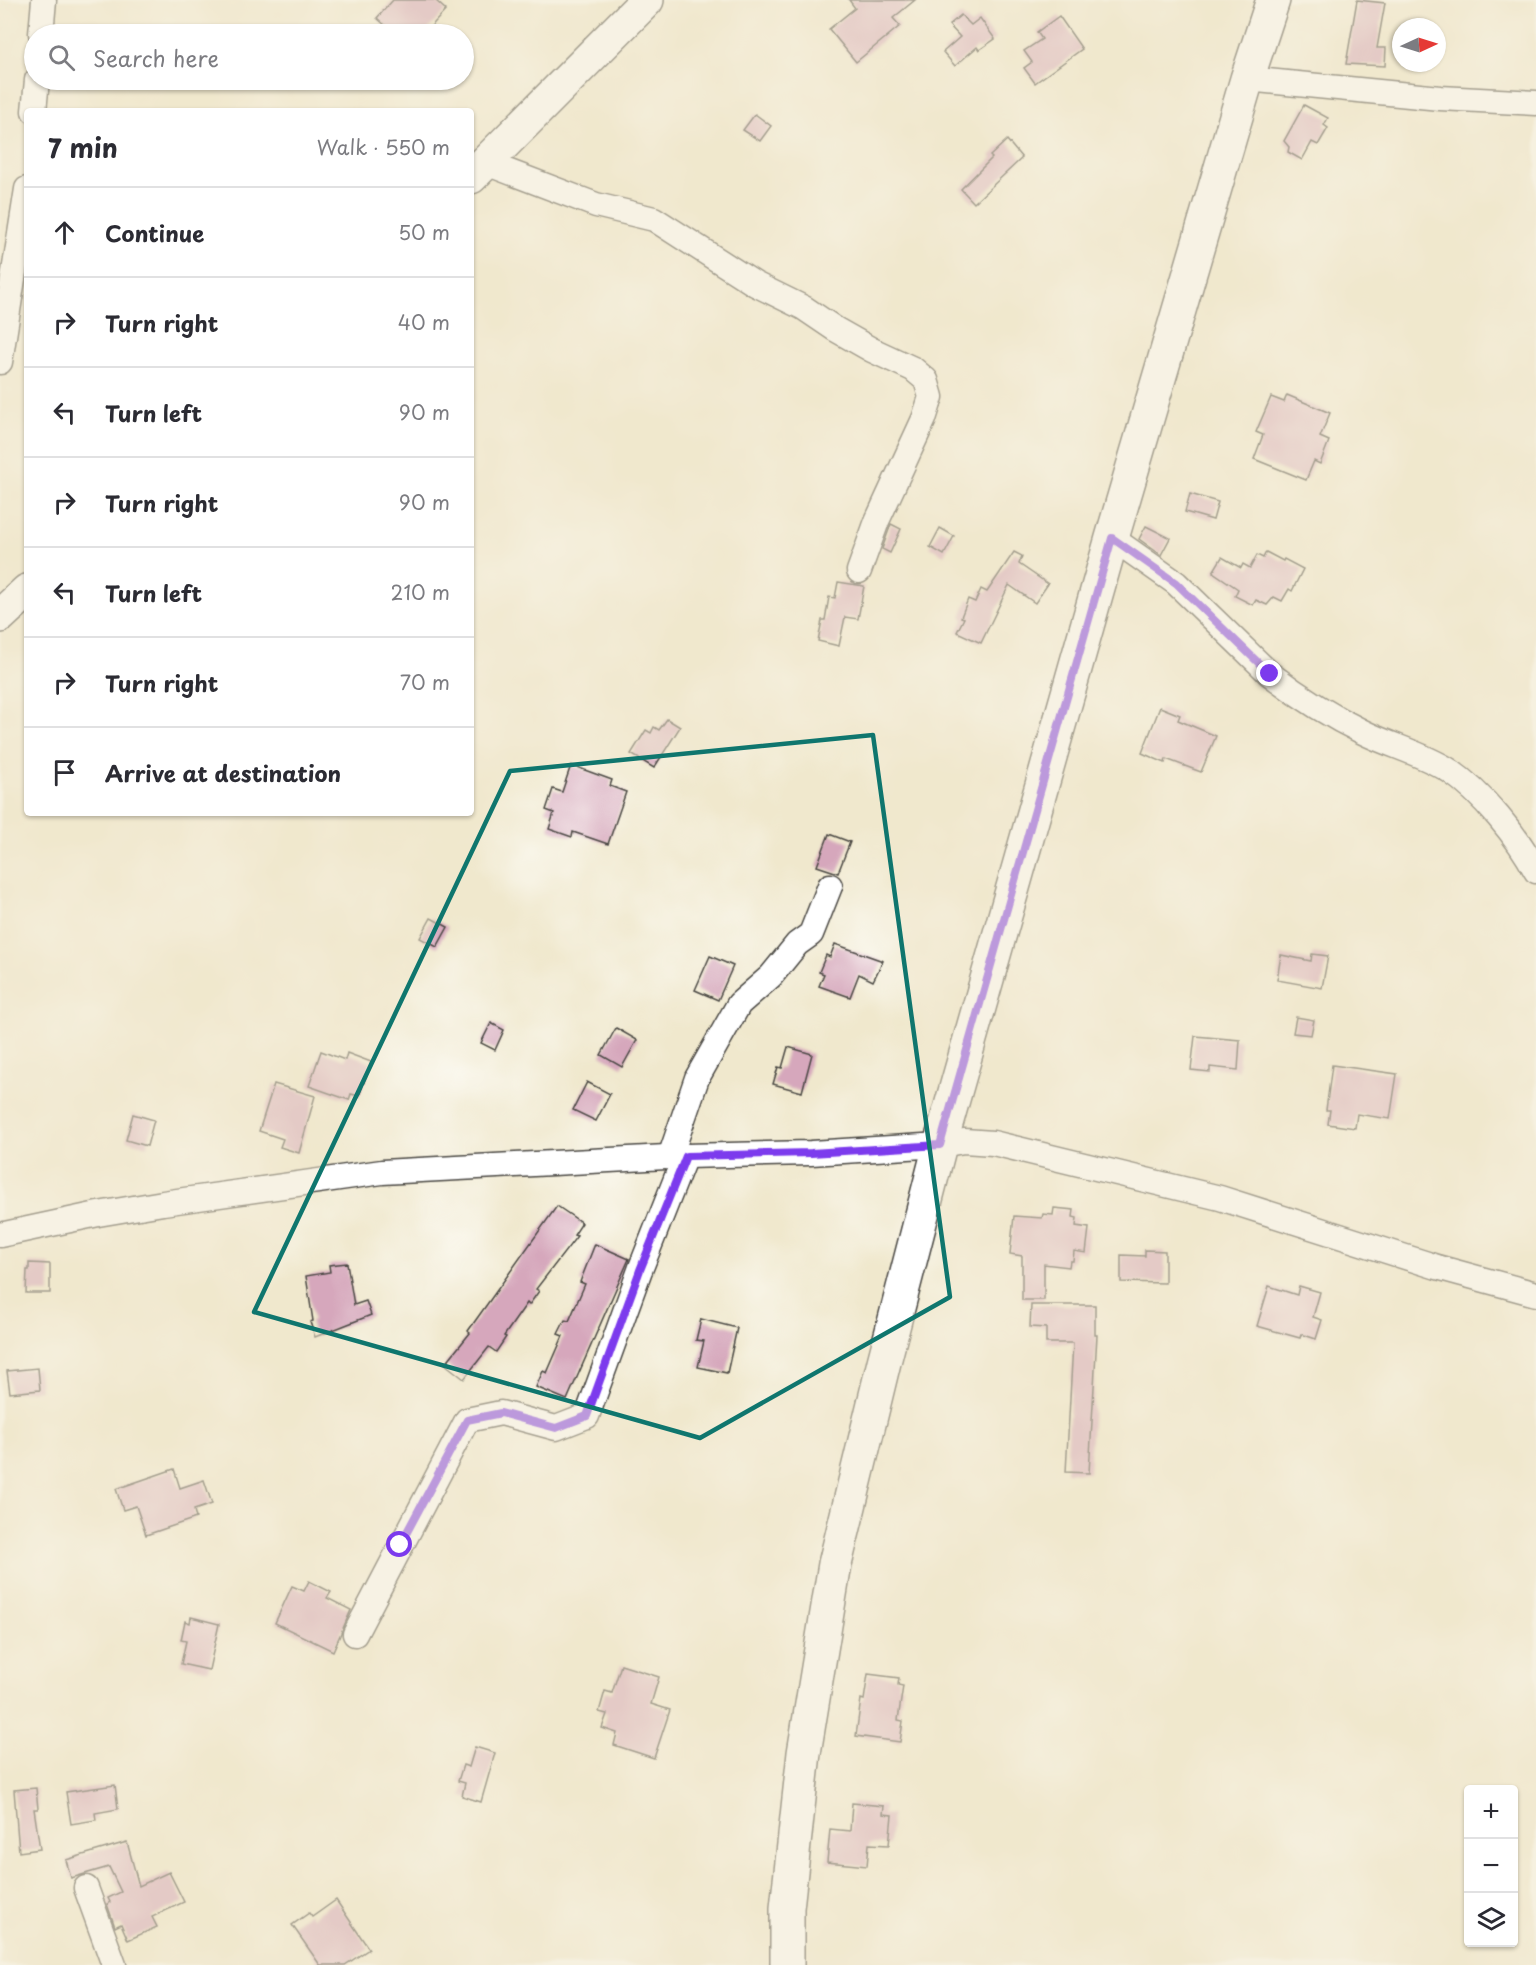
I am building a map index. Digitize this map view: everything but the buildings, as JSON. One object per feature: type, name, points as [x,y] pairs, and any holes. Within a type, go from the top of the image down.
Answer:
[{"type":"street","points":[[42,24],[44,0]]},
{"type":"street","points":[[647,0],[478,170],[596,205],[654,219],[755,284],[804,308],[872,350],[913,369],[926,380],[931,397],[924,419],[877,521],[859,572]]},
{"type":"street","points":[[787,1965],[787,1908],[804,1753],[835,1564],[884,1362],[940,1145],[1112,538],[1247,79],[1273,0]]},
{"type":"street","points":[[1247,79],[1440,98],[1536,103]]},
{"type":"street","points":[[34,108],[36,90]]},
{"type":"street","points":[[0,362],[24,208]]},
{"type":"street","points":[[1112,538],[1176,583],[1270,674],[1286,686],[1315,706],[1363,732],[1449,771],[1486,804],[1505,825],[1523,848],[1536,871]]},
{"type":"street","points":[[0,616],[24,594]]},
{"type":"street","points":[[355,1634],[467,1420],[501,1413],[556,1428],[587,1416],[678,1157],[697,1078],[739,1004],[771,976],[797,944],[811,934],[830,886]]},
{"type":"street","points":[[0,1235],[98,1214],[164,1203],[382,1172],[678,1157],[811,1153],[940,1145],[964,1141],[993,1143],[1208,1196],[1437,1267],[1536,1294]]},
{"type":"street","points":[[86,1888],[114,1965]]},
{"type":"highlighted area","points":[[873,735],[950,1297],[700,1438],[254,1312],[510,771]]},
{"type":"route","points":[[400,1545],[467,1420],[501,1413],[556,1428],[587,1416],[640,1270],[686,1156],[811,1153],[940,1145],[1112,538],[1187,592],[1270,674]]}]
